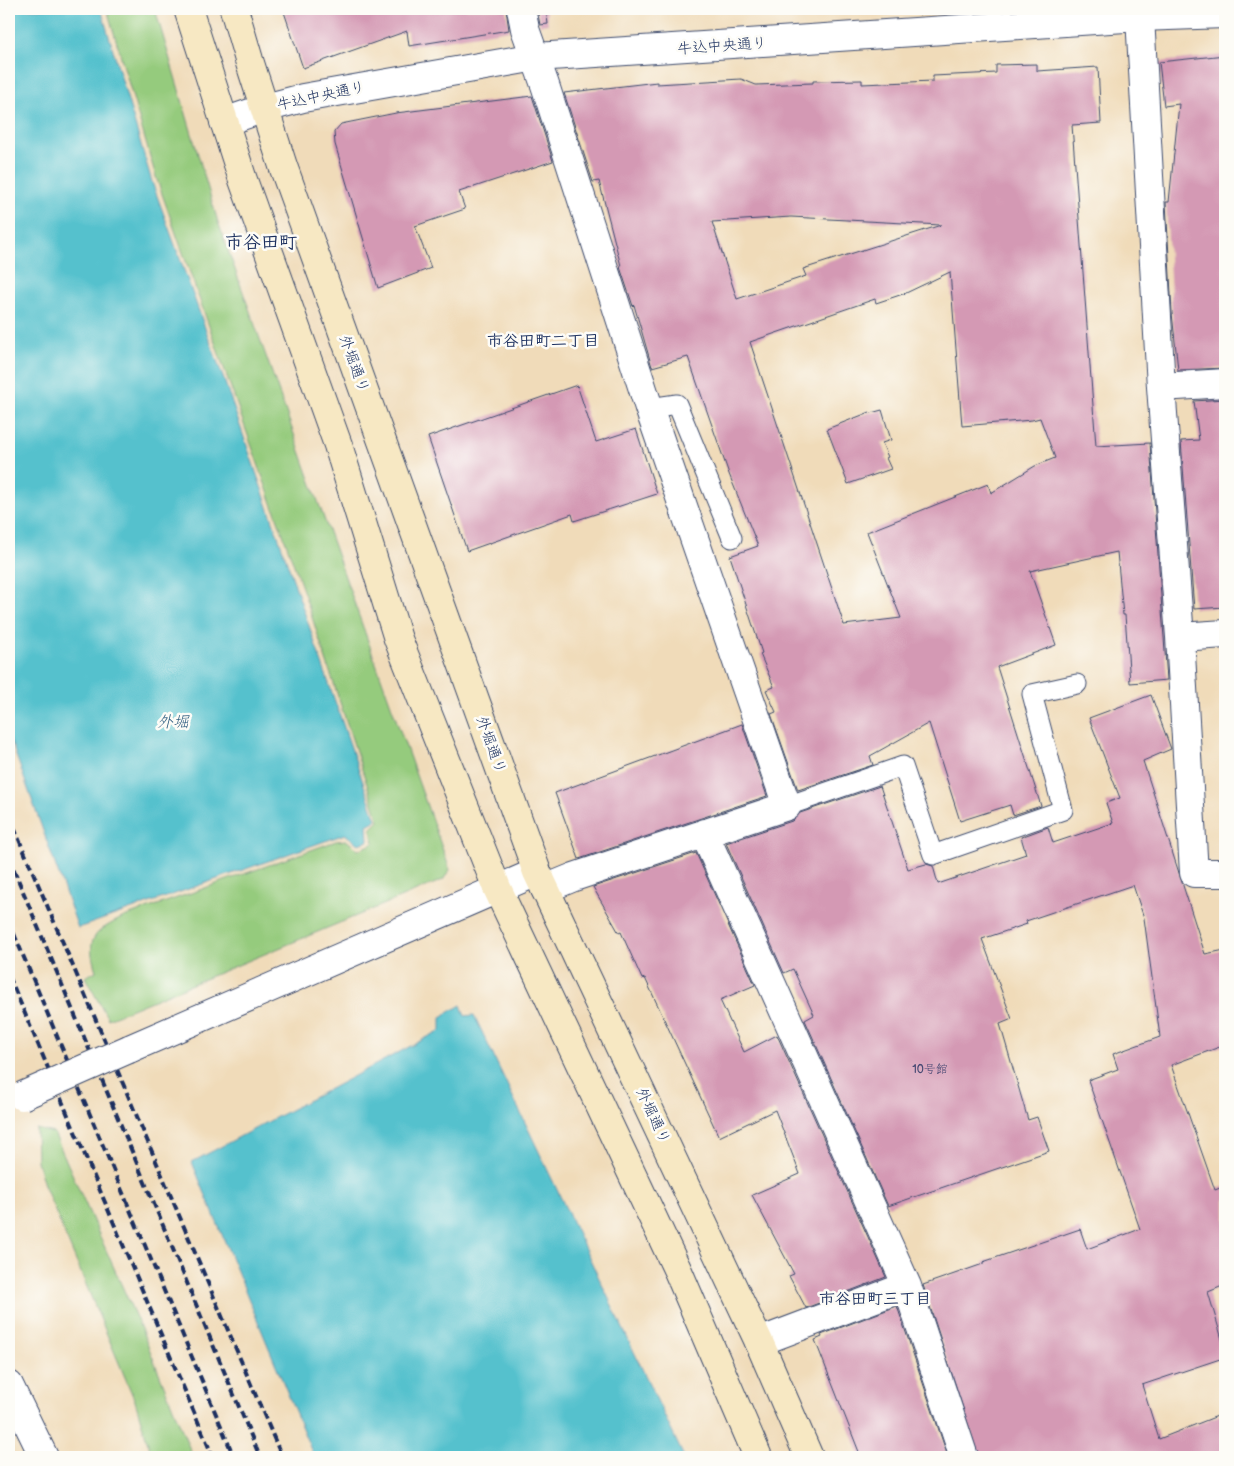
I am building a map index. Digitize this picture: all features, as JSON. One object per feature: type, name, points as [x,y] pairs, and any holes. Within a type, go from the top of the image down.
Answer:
[{"type":"main road","points":[[188,9],[224,122],[338,445],[398,639],[497,888],[678,1270],[758,1457]]},
{"type":"main road","name":"外堀通り","points":[[234,9],[283,166],[541,880],[759,1342],[809,1457]]},
{"type":"street","points":[[16,1099],[497,888],[574,876],[787,806],[649,408],[525,28],[522,9]]},
{"type":"street","name":"牛込中央通り","points":[[224,122],[303,98],[536,57],[1140,17],[1225,14]]},
{"type":"street","points":[[1140,17],[1160,387],[1180,637],[1194,873],[1225,873]]},
{"type":"street","points":[[1160,387],[1225,383]]},
{"type":"street","points":[[1180,637],[1225,634]]},
{"type":"street","points":[[704,833],[907,1286],[964,1457]]},
{"type":"street","points":[[759,1342],[907,1286]]},
{"type":"street","points":[[9,1385],[44,1457]]},
{"type":"lane","points":[[649,408],[677,404],[732,538]]},
{"type":"lane","points":[[787,806],[903,766],[933,855],[1062,810],[1032,694],[1077,684]]},
{"type":"green space","points":[[107,9],[155,9],[218,222],[450,870],[443,880],[108,1019],[85,977],[96,971],[92,943],[99,932],[105,927],[124,917],[336,841],[346,840],[359,850],[374,843],[371,829],[379,821],[305,596],[156,177]]},
{"type":"green space","points":[[36,1129],[54,1133],[142,1331],[193,1457],[152,1457],[135,1401],[44,1185],[37,1161]]},
{"type":"water","name":"外堀","points":[[9,9],[101,9],[152,182],[228,391],[376,820],[367,825],[368,841],[358,844],[345,834],[78,928],[9,736]]},
{"type":"water","points":[[461,1005],[465,1016],[474,1015],[684,1457],[314,1457],[192,1162],[441,1030],[441,1017]]},
{"type":"building","points":[[283,9],[506,9],[509,30],[409,46],[407,31],[303,68]]},
{"type":"building","points":[[537,9],[546,9],[548,24],[540,25]]},
{"type":"building","points":[[1225,55],[1225,368],[1178,370],[1172,313],[1166,202],[1169,202],[1179,104],[1164,106],[1159,62]]},
{"type":"building","points":[[1037,64],[1037,71],[1098,67],[1101,123],[1072,125],[1096,446],[1150,443],[1167,680],[1130,683],[1125,615],[1123,615],[1117,552],[1030,571],[1056,645],[997,667],[1041,806],[1013,815],[1010,805],[960,821],[929,723],[870,756],[873,765],[798,790],[771,714],[776,712],[766,690],[774,687],[760,654],[762,653],[730,556],[758,546],[729,474],[688,357],[652,367],[634,305],[620,267],[599,181],[593,182],[564,93],[657,82],[657,84],[741,79],[756,85],[813,83],[813,81],[862,80],[862,84],[933,81],[933,76],[996,73],[996,65]],"holes":[[[791,217],[941,225],[803,269],[806,276],[737,299],[712,222]],[[950,272],[962,426],[1040,418],[1055,458],[1035,466],[991,493],[988,484],[867,532],[901,618],[844,625],[750,342],[875,299],[876,303],[906,293]]]},
{"type":"building","points":[[532,96],[553,161],[459,192],[465,209],[415,226],[431,268],[378,288],[335,144],[334,132],[341,124],[396,113]]},
{"type":"building","points":[[577,385],[596,442],[636,429],[657,494],[574,521],[572,514],[467,551],[428,437]]},
{"type":"building","points":[[1225,399],[1223,502],[1225,502],[1225,607],[1194,609],[1181,441],[1199,440],[1194,401]]},
{"type":"building","points":[[882,410],[891,440],[882,443],[891,469],[848,484],[827,429],[870,412]]},
{"type":"building","points":[[1151,695],[1171,749],[1143,761],[1205,954],[1225,950],[1225,1045],[1171,1065],[1215,1190],[1225,1186],[1225,1285],[1208,1292],[1224,1346],[1223,1358],[1142,1385],[1159,1439],[1225,1413],[1225,1457],[979,1457],[923,1285],[983,1264],[983,1262],[1080,1229],[1087,1249],[1140,1229],[1088,1080],[1118,1069],[1113,1054],[1160,1037],[1144,918],[1133,885],[1026,921],[1027,924],[982,939],[1012,1019],[1000,1024],[1028,1120],[1037,1117],[1049,1151],[888,1206],[805,1020],[814,1015],[793,969],[784,973],[726,843],[792,821],[800,813],[880,786],[908,869],[926,864],[933,866],[938,884],[1026,854],[1021,837],[1048,827],[1053,843],[1113,823],[1106,803],[1120,798],[1089,718]]},
{"type":"building","points":[[742,724],[767,796],[579,859],[555,793]]},
{"type":"building","points":[[696,853],[755,985],[720,1000],[744,1052],[777,1035],[886,1277],[806,1308],[789,1276],[794,1274],[752,1195],[800,1174],[775,1110],[719,1137],[645,978],[642,979],[621,932],[619,933],[593,887]]},
{"type":"building","points":[[897,1306],[948,1457],[861,1457],[815,1340],[822,1337],[821,1335]]},
{"type":"railway","points":[[9,816],[282,1457]]},
{"type":"railway","points":[[9,858],[260,1457]]},
{"type":"railway","points":[[9,922],[234,1457]]},
{"type":"railway","points":[[9,976],[213,1457]]},
{"type":"district","name":"市谷田町","points":[[261,242]]},
{"type":"district","name":"市谷田町二丁目","points":[[543,341]]},
{"type":"district","name":"市谷田町三丁目","points":[[875,1299]]}]
